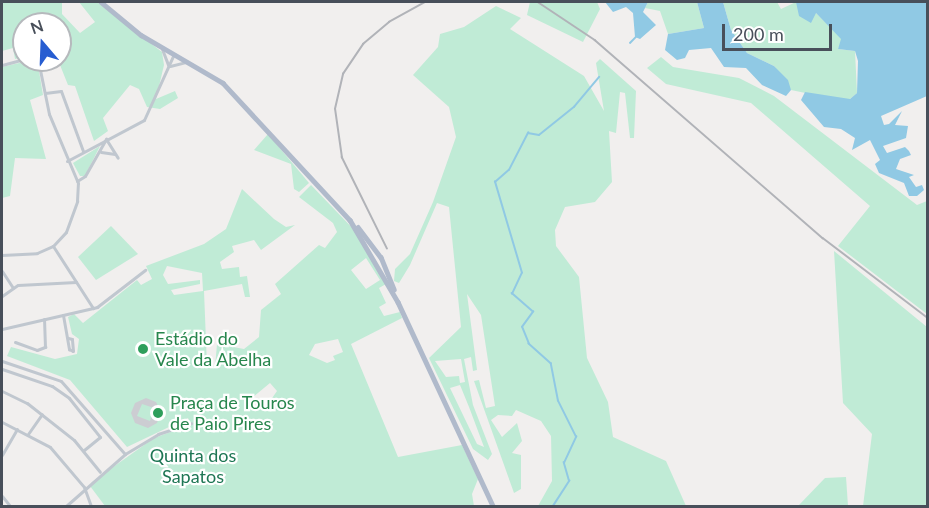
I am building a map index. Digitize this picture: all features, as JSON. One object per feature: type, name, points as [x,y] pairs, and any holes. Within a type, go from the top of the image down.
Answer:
[{"type":"main road","points":[[100,2],[161,47],[190,63],[243,102],[350,220],[399,302],[493,507]]},
{"type":"street","points":[[161,47],[168,67]]},
{"type":"street","points":[[67,161],[146,118],[174,54]]},
{"type":"street","points":[[168,67],[190,63]]},
{"type":"street","points":[[2,255],[37,254],[53,246],[63,236],[75,210],[77,181],[67,161],[41,72]]},
{"type":"street","points":[[45,93],[61,91],[82,151]]},
{"type":"street","points":[[77,181],[100,153],[106,139]]},
{"type":"street","points":[[100,153],[116,156],[106,139]]},
{"type":"street","points":[[97,143],[103,148]]},
{"type":"street","points":[[53,246],[93,308]]},
{"type":"street","points":[[2,329],[93,308],[145,270]]},
{"type":"street","points":[[2,271],[13,288]]},
{"type":"street","points":[[2,296],[13,288],[76,282]]},
{"type":"street","points":[[63,315],[68,338]]},
{"type":"street","points":[[15,342],[36,350],[45,347],[44,319]]},
{"type":"street","points":[[2,361],[61,381],[125,454]]},
{"type":"street","points":[[2,369],[52,386],[67,397],[100,437],[84,450]]},
{"type":"street","points":[[2,391],[42,414],[84,450],[100,472]]},
{"type":"street","points":[[28,434],[42,414]]},
{"type":"street","points":[[2,422],[50,447],[84,487],[91,507]]},
{"type":"street","points":[[66,507],[100,472],[125,454],[158,434],[191,423]]},
{"type":"street","points":[[2,455],[17,429]]},
{"type":"street","points":[[2,496],[10,507]]},
{"type":"green space","points":[[2,2],[62,2],[62,12],[12,12],[12,48],[2,51]]},
{"type":"green space","points":[[79,2],[97,2],[162,52],[164,65],[156,99],[175,91],[178,98],[160,109],[147,107],[139,89],[130,85],[103,118],[108,131],[94,141],[75,86],[68,85],[63,72],[72,72],[72,25],[80,33],[95,22]]},
{"type":"green space","points":[[530,2],[597,2],[600,9],[583,42],[527,15]]},
{"type":"green space","points":[[648,2],[697,2],[704,28],[668,34],[660,11],[645,8]]},
{"type":"green space","points":[[723,2],[777,2],[781,9],[796,2],[816,13],[842,39],[838,49],[855,51],[857,93],[850,99],[839,100],[791,90],[774,66],[747,53],[731,30]]},
{"type":"green space","points":[[496,6],[521,18],[510,29],[584,76],[604,111],[596,63],[600,59],[636,91],[634,138],[630,138],[625,93],[620,92],[616,133],[609,131],[612,182],[595,202],[565,207],[555,230],[556,246],[579,277],[587,358],[608,402],[613,437],[666,461],[686,506],[538,506],[552,481],[551,436],[541,421],[516,410],[512,416],[498,415],[491,420],[502,437],[517,423],[522,441],[512,453],[521,455],[521,489],[514,493],[474,381],[479,380],[486,408],[495,406],[481,315],[467,294],[477,370],[473,371],[471,357],[464,359],[473,405],[492,454],[488,460],[473,449],[429,358],[461,327],[449,207],[437,203],[410,265],[399,283],[394,281],[395,269],[410,254],[433,202],[456,137],[449,107],[413,75],[438,47],[440,34],[464,27]],"holes":[[[461,359],[465,382],[460,383],[459,376],[446,377],[435,361]],[[460,385],[469,407],[484,447],[477,444],[450,388]]]},
{"type":"green space","points":[[661,57],[673,67],[739,78],[774,96],[917,205],[927,201],[927,314],[838,246],[870,206],[751,103],[666,84],[647,68]]},
{"type":"green space","points":[[12,65],[12,72],[39,72],[43,95],[30,100],[46,159],[15,158],[10,196],[2,198],[2,67]]},
{"type":"green space","points":[[268,134],[309,183],[299,192],[294,189],[291,164],[254,150]]},
{"type":"green space","points":[[100,146],[85,176],[80,176],[73,163]]},
{"type":"green space","name":"Quinta dos Sapatos","points":[[311,185],[362,238],[386,284],[379,288],[386,303],[379,307],[384,316],[400,312],[402,318],[351,344],[398,457],[462,445],[478,479],[472,494],[474,506],[105,506],[90,486],[92,482],[154,438],[190,425],[188,418],[127,447],[70,380],[7,356],[11,347],[55,359],[77,354],[79,339],[72,334],[68,317],[74,314],[83,323],[137,280],[141,285],[152,279],[146,266],[204,244],[226,229],[242,189],[274,219],[286,227],[295,225],[261,250],[254,240],[232,246],[234,252],[220,262],[222,269],[239,267],[240,277],[247,276],[250,297],[245,297],[242,284],[204,291],[207,366],[215,367],[217,344],[244,349],[259,337],[261,310],[281,294],[275,284],[319,245],[325,248],[337,232],[333,223],[299,197]],"holes":[[[366,258],[380,280],[366,289],[351,270]],[[167,266],[202,273],[203,291],[174,295],[171,290],[200,284],[200,280],[168,284],[163,275]],[[338,339],[343,352],[333,356],[335,360],[327,363],[309,355],[315,344]],[[270,383],[277,391],[270,401],[256,408],[247,402]]]},
{"type":"green space","points":[[111,226],[138,254],[96,280],[78,257]]},
{"type":"green space","points":[[834,251],[927,327],[927,506],[863,506],[872,434],[843,403]]},
{"type":"green space","points":[[846,477],[848,506],[798,506],[825,478]]},
{"type":"water","points":[[605,2],[648,2],[643,12],[656,25],[640,39],[635,37],[633,13],[626,7],[613,12]]},
{"type":"water","points":[[697,2],[723,2],[731,30],[747,53],[774,66],[788,80],[791,90],[786,96],[762,85],[746,68],[724,67],[711,48],[689,50],[685,58],[677,60],[665,50],[668,34],[704,28]]},
{"type":"water","points":[[796,2],[927,2],[927,96],[881,116],[884,125],[889,124],[902,111],[895,125],[908,126],[906,138],[883,146],[887,153],[905,147],[909,151],[911,155],[900,159],[896,169],[914,175],[909,177],[916,187],[922,185],[924,190],[917,196],[909,196],[904,183],[879,173],[875,164],[880,160],[870,140],[852,150],[855,138],[841,129],[824,127],[801,100],[805,92],[850,99],[857,93],[858,61],[855,51],[838,49],[841,39],[816,13],[811,23],[799,16]]},
{"type":"building","name":"Praça de Touros de Paio Pires","points":[[146,398],[156,402],[161,412],[157,423],[148,428],[135,423],[131,413],[135,403]],"holes":[[[142,404],[154,408],[150,421],[137,416]]]},
{"type":"waterway","points":[[630,43],[636,37]]},
{"type":"waterway","points":[[553,506],[569,481],[564,463],[576,437],[558,401],[551,364],[529,344],[522,327],[533,312],[512,294],[522,273],[495,182],[509,170],[528,133],[539,135],[574,107],[599,77]]},
{"type":"railway","points":[[387,249],[342,158],[335,109],[343,74],[363,44],[389,22],[425,2]]},
{"type":"railway","points":[[538,2],[595,40],[823,238],[928,318]]},
{"type":"place","name":"Estádio do Vale da Abelha","points":[[143,349]]},
{"type":"place","name":"Praça de Touros de Paio Pires","points":[[158,413]]}]
